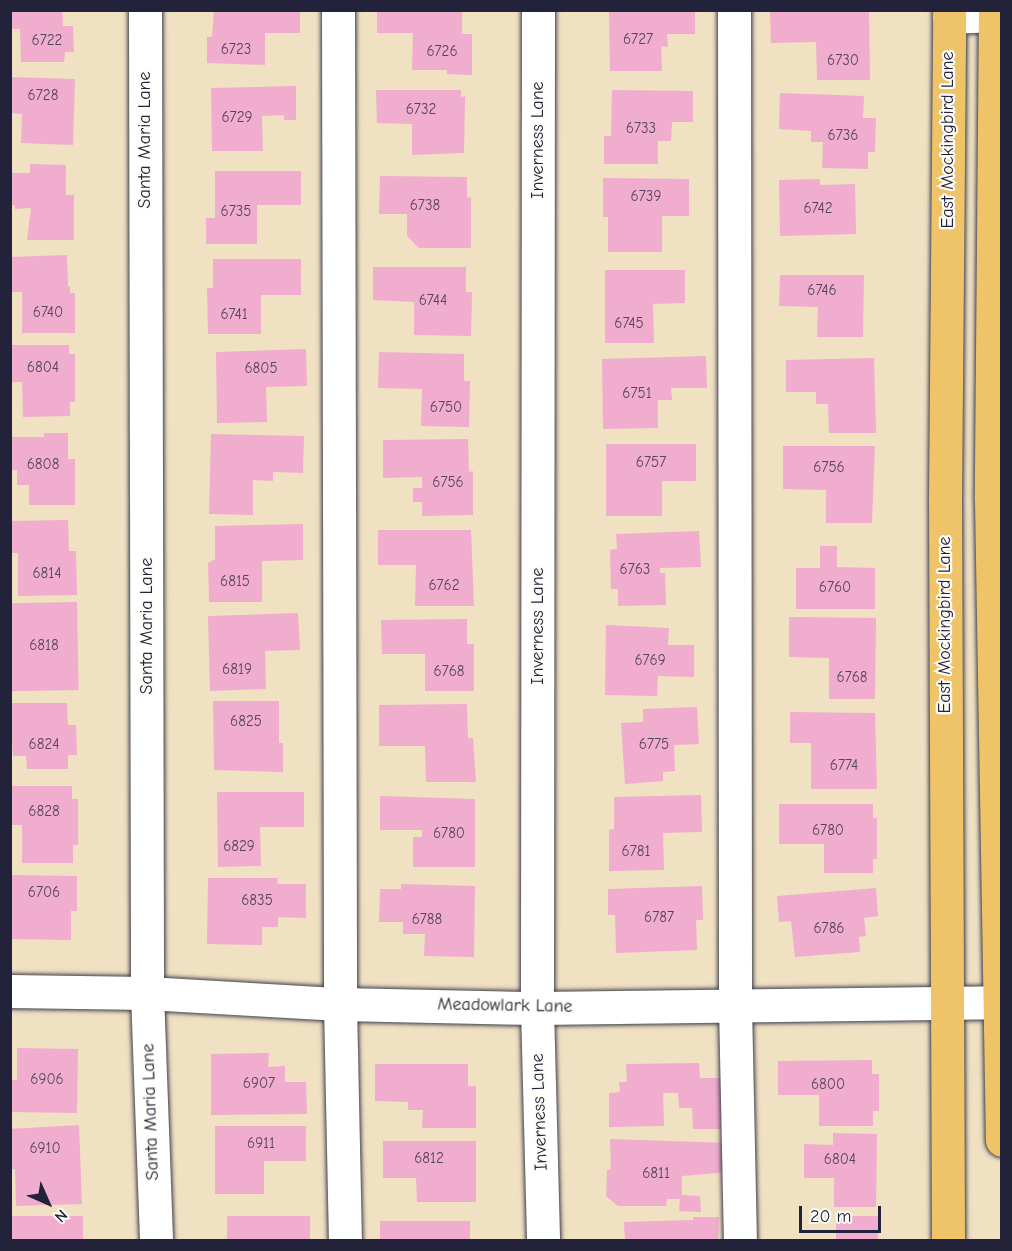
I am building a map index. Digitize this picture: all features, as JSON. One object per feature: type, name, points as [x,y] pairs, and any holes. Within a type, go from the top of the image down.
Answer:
[{"type":"main road","name":"East Mockingbird Lane","points":[[948,1240],[945,500],[949,14]]},
{"type":"main road","points":[[997,14],[991,500],[1002,1140]]},
{"type":"main road","points":[[945,500],[991,500]]},
{"type":"street","name":"Santa Maria Lane","points":[[145,10],[147,993],[156,1240]]},
{"type":"street","points":[[338,10],[340,1004],[345,1240]]},
{"type":"street","name":"Inverness Lane","points":[[538,10],[537,1008],[543,1240]]},
{"type":"street","points":[[734,10],[735,1005],[740,1240]]},
{"type":"street","points":[[949,14],[997,14]]},
{"type":"street","name":"Meadowlark Lane","points":[[10,991],[147,993],[340,1004],[537,1008],[999,1002]]},
{"type":"building","points":[[10,10],[62,10],[63,26],[73,26],[74,52],[65,52],[64,62],[21,62],[20,29],[10,29]]},
{"type":"building","points":[[214,10],[300,10],[300,33],[265,33],[265,65],[207,63],[207,37],[212,37]]},
{"type":"building","points":[[377,10],[462,10],[462,34],[472,34],[472,75],[447,74],[447,70],[412,70],[413,33],[377,33]]},
{"type":"building","points":[[609,10],[695,10],[695,34],[667,34],[668,47],[661,46],[662,71],[610,71]]},
{"type":"building","points":[[770,10],[869,10],[870,80],[817,80],[816,42],[771,43]]},
{"type":"building","points":[[10,77],[75,79],[73,145],[21,143],[22,114],[10,113]]},
{"type":"building","points":[[296,86],[296,120],[284,120],[284,115],[262,116],[263,151],[212,151],[211,88]]},
{"type":"building","points":[[376,90],[461,90],[461,97],[465,96],[464,153],[412,155],[412,124],[377,123]]},
{"type":"building","points":[[612,90],[693,91],[693,122],[672,122],[671,141],[658,141],[658,164],[604,164],[604,136],[611,136]]},
{"type":"building","points":[[780,93],[864,96],[863,118],[876,118],[875,152],[868,152],[868,169],[822,168],[823,142],[811,142],[811,131],[779,129]]},
{"type":"building","points":[[30,164],[66,165],[66,195],[74,195],[74,240],[27,240],[31,208],[15,209],[15,205],[10,205],[10,173],[30,173]]},
{"type":"building","points":[[215,171],[301,171],[301,205],[257,205],[257,244],[206,244],[206,218],[215,218]]},
{"type":"building","points":[[380,176],[467,177],[467,198],[471,197],[471,248],[419,248],[407,236],[407,214],[379,214]]},
{"type":"building","points":[[603,178],[689,179],[689,216],[662,216],[662,252],[608,252],[608,217],[603,217]]},
{"type":"building","points":[[820,179],[820,185],[855,184],[856,234],[780,236],[779,180]]},
{"type":"building","points":[[67,255],[68,287],[70,286],[70,293],[75,293],[75,333],[22,333],[22,292],[10,292],[10,257]]},
{"type":"building","points":[[213,259],[301,259],[301,295],[261,295],[261,334],[208,334],[207,288],[213,288]]},
{"type":"building","points":[[373,267],[466,267],[466,292],[472,292],[471,336],[414,335],[414,302],[373,300]]},
{"type":"building","points":[[605,270],[685,270],[685,303],[653,304],[654,343],[605,343]]},
{"type":"building","points":[[780,275],[864,275],[863,337],[817,337],[818,307],[779,306]]},
{"type":"building","points":[[10,345],[69,345],[69,354],[75,354],[75,402],[70,402],[70,416],[23,417],[22,382],[10,382]]},
{"type":"building","points":[[306,349],[307,386],[266,387],[267,422],[217,423],[216,352]]},
{"type":"building","points":[[379,352],[464,354],[464,381],[470,381],[469,427],[421,426],[422,389],[378,388]]},
{"type":"building","points":[[706,356],[707,388],[671,388],[672,400],[658,400],[658,428],[603,429],[602,359]]},
{"type":"building","points":[[874,358],[876,433],[829,433],[828,404],[816,404],[816,392],[786,392],[786,360]]},
{"type":"building","points":[[44,433],[68,433],[68,459],[75,459],[75,505],[29,505],[29,485],[17,485],[17,470],[10,470],[10,437],[44,437]]},
{"type":"building","points":[[211,434],[304,436],[303,473],[273,472],[273,481],[253,480],[253,515],[209,514]]},
{"type":"building","points":[[468,439],[469,472],[473,471],[473,515],[422,516],[422,502],[413,502],[413,488],[422,488],[422,477],[383,478],[383,440]]},
{"type":"building","points":[[606,444],[696,444],[696,481],[662,481],[662,516],[606,516]]},
{"type":"building","points":[[783,446],[875,446],[872,523],[826,523],[826,490],[783,489]]},
{"type":"building","points":[[68,520],[69,551],[76,551],[77,595],[18,596],[18,553],[10,553],[10,521]]},
{"type":"building","points":[[303,524],[303,560],[262,561],[262,602],[209,602],[208,563],[215,559],[215,526]]},
{"type":"building","points":[[378,530],[471,530],[474,606],[415,606],[416,565],[378,565]]},
{"type":"building","points":[[699,531],[701,567],[660,568],[660,573],[665,573],[666,605],[618,606],[618,589],[611,589],[610,550],[617,549],[616,534]]},
{"type":"building","points":[[820,546],[837,546],[837,567],[875,568],[875,609],[796,609],[796,568],[820,568]]},
{"type":"building","points":[[77,602],[79,690],[12,691],[10,603]]},
{"type":"building","points":[[298,613],[300,650],[265,651],[266,689],[210,691],[208,616]]},
{"type":"building","points":[[789,617],[876,618],[875,699],[829,699],[829,658],[789,657]]},
{"type":"building","points":[[467,619],[467,644],[474,644],[474,691],[425,691],[425,654],[382,654],[381,620]]},
{"type":"building","points":[[606,625],[669,628],[668,645],[694,645],[694,677],[658,676],[657,696],[605,695]]},
{"type":"building","points":[[213,701],[279,701],[279,743],[283,743],[283,772],[214,770]]},
{"type":"building","points":[[10,703],[67,703],[68,725],[76,725],[77,755],[68,755],[68,769],[27,769],[26,756],[13,756]]},
{"type":"building","points":[[467,704],[468,738],[473,738],[476,782],[426,782],[425,746],[379,746],[379,705]]},
{"type":"building","points":[[697,707],[699,744],[674,745],[675,771],[663,772],[663,781],[625,784],[621,723],[643,722],[643,709]]},
{"type":"building","points":[[790,712],[875,713],[877,789],[811,789],[811,743],[790,743]]},
{"type":"building","points":[[10,786],[72,786],[72,799],[78,799],[78,845],[73,845],[73,863],[22,863],[22,825],[10,825]]},
{"type":"building","points":[[217,792],[304,792],[304,827],[260,827],[261,866],[218,867]]},
{"type":"building","points":[[701,795],[702,832],[663,833],[664,870],[609,871],[609,830],[614,829],[614,797]]},
{"type":"building","points":[[380,796],[475,799],[475,867],[413,867],[413,837],[422,837],[422,830],[380,830]]},
{"type":"building","points":[[779,804],[873,804],[873,818],[877,818],[877,859],[873,859],[873,873],[824,873],[824,844],[779,844]]},
{"type":"building","points":[[10,875],[77,876],[77,911],[71,911],[71,940],[10,939]]},
{"type":"building","points":[[208,878],[278,878],[277,884],[306,884],[306,918],[278,917],[278,927],[262,927],[262,945],[207,944]]},
{"type":"building","points":[[401,884],[475,886],[474,957],[424,956],[425,934],[403,934],[403,922],[379,922],[380,889],[401,889]]},
{"type":"building","points":[[702,886],[703,920],[696,920],[697,950],[616,953],[615,915],[608,915],[608,889]]},
{"type":"building","points":[[876,888],[878,916],[864,918],[866,936],[859,937],[860,952],[795,957],[791,921],[779,922],[777,896]]},
{"type":"building","points":[[17,1048],[78,1049],[77,1113],[10,1112],[10,1080],[17,1080]]},
{"type":"building","points":[[269,1053],[268,1067],[285,1066],[285,1082],[306,1082],[307,1114],[211,1115],[211,1054]]},
{"type":"building","points":[[872,1060],[872,1074],[879,1074],[879,1111],[873,1111],[873,1126],[819,1126],[819,1095],[778,1095],[778,1061]]},
{"type":"building","points":[[699,1063],[700,1078],[727,1078],[728,1129],[693,1129],[692,1108],[679,1108],[678,1093],[663,1093],[664,1126],[609,1127],[609,1093],[620,1092],[619,1082],[627,1082],[626,1064]]},
{"type":"building","points":[[375,1064],[468,1064],[468,1086],[476,1086],[476,1128],[422,1128],[423,1110],[408,1110],[408,1102],[375,1101]]},
{"type":"building","points":[[79,1125],[82,1204],[16,1206],[15,1169],[10,1169],[10,1129]]},
{"type":"building","points":[[215,1126],[306,1126],[306,1161],[264,1161],[264,1194],[215,1194]]},
{"type":"building","points":[[833,1133],[877,1134],[876,1207],[834,1207],[834,1178],[804,1178],[804,1144],[833,1145]]},
{"type":"building","points":[[610,1139],[729,1143],[728,1172],[682,1176],[682,1195],[700,1196],[701,1212],[679,1211],[680,1199],[667,1199],[666,1206],[618,1206],[606,1196],[607,1170],[611,1169]]},
{"type":"building","points":[[383,1141],[476,1141],[476,1202],[417,1202],[416,1178],[383,1178]]},
{"type":"building","points":[[10,1216],[83,1216],[83,1240],[10,1240]]},
{"type":"building","points":[[227,1216],[310,1216],[310,1240],[227,1240]]},
{"type":"building","points":[[836,1216],[878,1216],[878,1240],[836,1240]]},
{"type":"building","points":[[693,1217],[719,1217],[718,1240],[625,1240],[624,1222],[693,1220]]},
{"type":"building","points":[[380,1221],[470,1221],[470,1240],[380,1240]]}]
